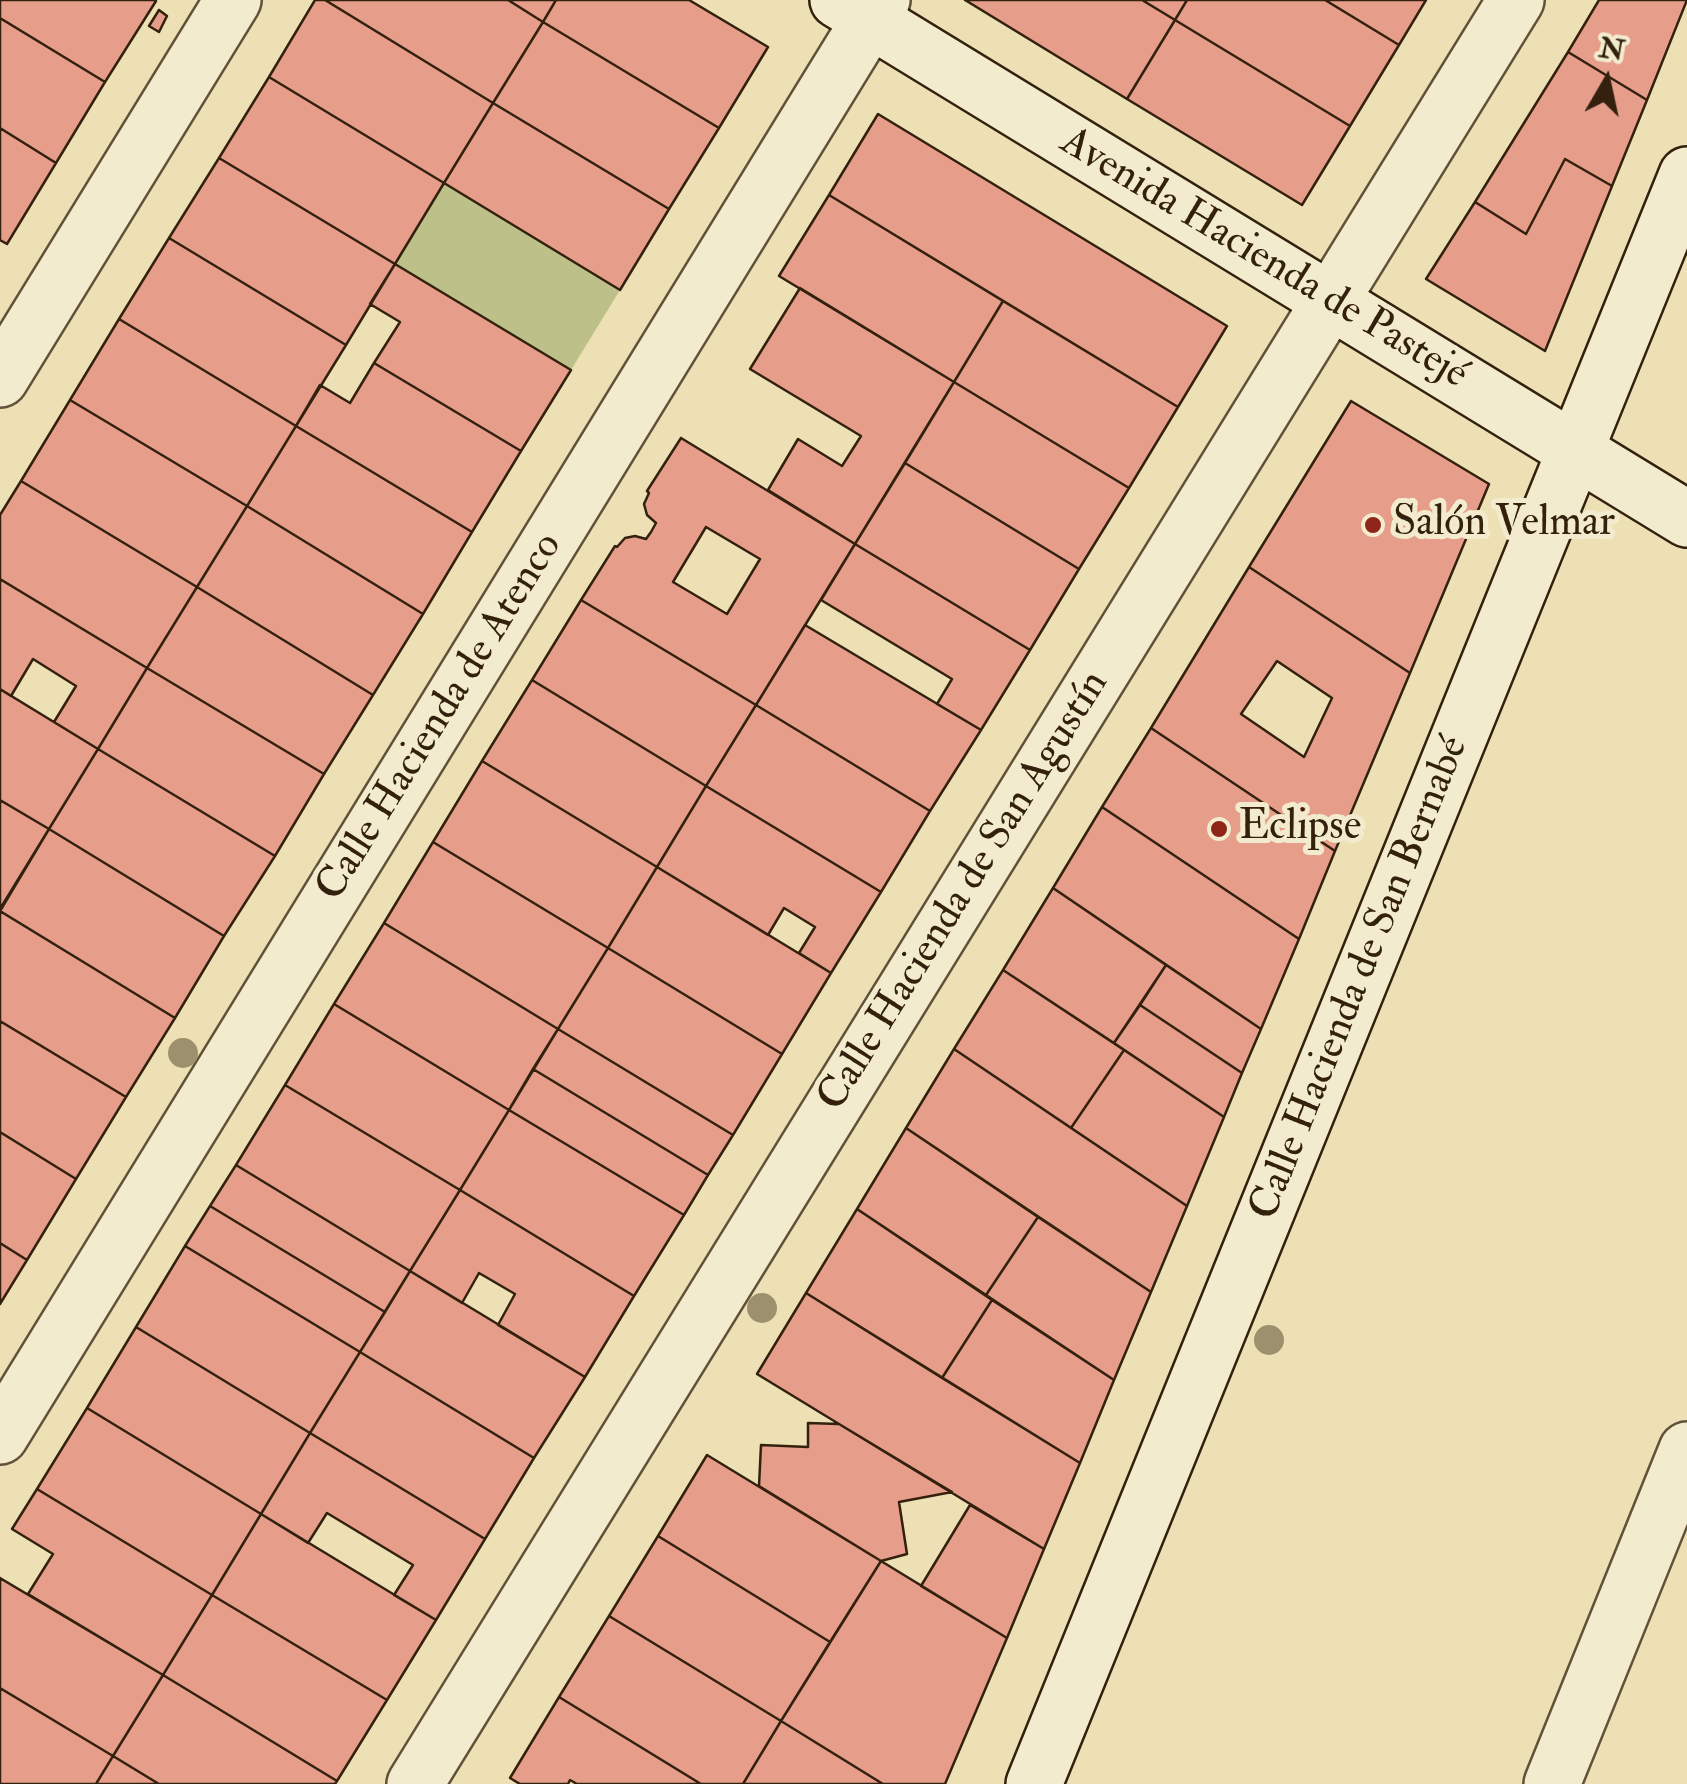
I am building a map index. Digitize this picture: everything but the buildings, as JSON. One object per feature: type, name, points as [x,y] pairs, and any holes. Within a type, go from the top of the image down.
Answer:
[{"type":"street","points":[[0,379],[232,0]]},
{"type":"street","name":"Calle Hacienda de San Agustín","points":[[414,1784],[1516,0]]},
{"type":"street","name":"Avenida Hacienda de Pastejé","points":[[864,6],[1687,520]]},
{"type":"street","name":"Calle Hacienda de Atenco","points":[[0,1436],[864,6]]},
{"type":"street","name":"Calle Hacienda de San Bernabé","points":[[1034,1784],[1687,174]]},
{"type":"street","points":[[1552,1784],[1687,1450]]},
{"type":"green space","points":[[444,183],[620,290],[571,370],[395,264]]},
{"type":"place","name":"Salón Velmar","points":[[1373,525]]},
{"type":"place","name":"Eclipse","points":[[1219,829]]}]
